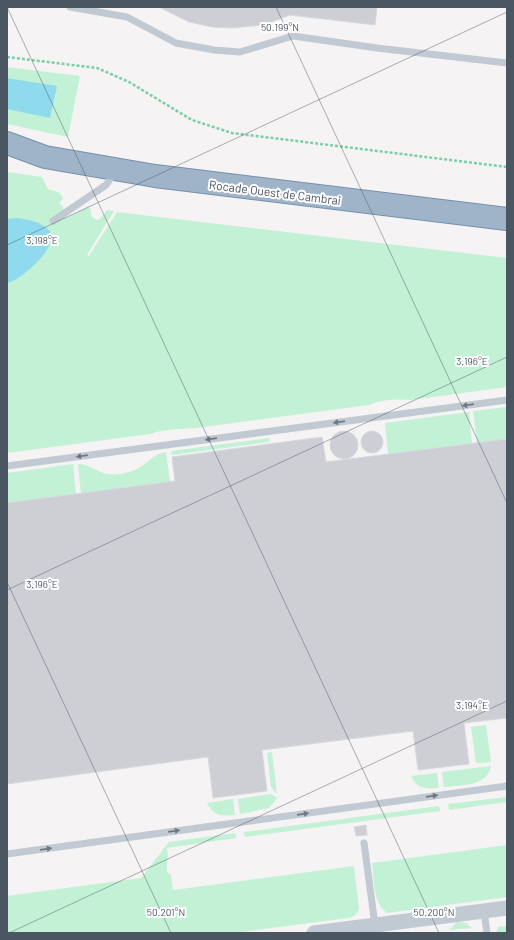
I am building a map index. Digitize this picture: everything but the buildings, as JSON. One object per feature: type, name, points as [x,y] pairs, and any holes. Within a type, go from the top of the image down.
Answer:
[{"type":"highway","name":"Rocade Ouest de Cambrai","points":[[7,143],[45,157],[215,185],[507,219]]},
{"type":"highway","name":"Rocade Ouest de Cambrai","points":[[7,158],[26,160],[45,157]]},
{"type":"street","points":[[314,933],[507,908]]},
{"type":"lane","points":[[70,7],[128,17],[176,43],[214,50],[240,52],[293,36],[378,48],[507,63]]},
{"type":"lane","points":[[53,221],[106,185],[118,170]]},
{"type":"lane","points":[[7,466],[507,400]]},
{"type":"lane","points":[[7,854],[507,786]]},
{"type":"lane","points":[[364,843],[375,925]]},
{"type":"lane","points":[[484,911],[487,933]]},
{"type":"path","points":[[7,57],[97,68],[129,82],[192,120],[232,133],[507,167]]},
{"type":"green space","points":[[7,67],[80,76],[68,137],[7,124]]},
{"type":"green space","points":[[7,172],[42,177],[48,189],[62,195],[63,198],[59,204],[62,205],[66,218],[88,207],[90,208],[92,217],[97,220],[100,219],[107,210],[114,211],[87,255],[89,256],[117,212],[507,258],[507,387],[411,400],[385,401],[369,405],[196,428],[167,430],[150,434],[7,453]]},
{"type":"green space","points":[[507,407],[507,439],[477,443],[473,411]]},
{"type":"green space","points":[[469,412],[472,443],[388,454],[385,423]]},
{"type":"green space","points":[[269,438],[270,442],[172,455],[171,451]]},
{"type":"green space","points":[[166,452],[170,482],[81,494],[78,464],[86,465],[107,474],[121,474],[139,468],[161,453]]},
{"type":"green space","points":[[73,464],[76,494],[7,503],[7,473]]},
{"type":"green space","points":[[486,725],[491,762],[476,763],[471,727]]},
{"type":"green space","points":[[272,752],[277,794],[271,787],[267,753]]},
{"type":"green space","points":[[491,766],[489,773],[485,778],[479,781],[472,784],[444,787],[442,772]]},
{"type":"green space","points":[[437,773],[439,788],[419,786],[411,776]]},
{"type":"green space","points":[[271,794],[277,798],[269,808],[240,814],[238,799]]},
{"type":"green space","points":[[507,797],[507,802],[449,810],[448,804]]},
{"type":"green space","points":[[233,799],[235,815],[215,813],[207,803]]},
{"type":"green space","points":[[439,806],[440,811],[245,837],[244,832]]},
{"type":"green space","points":[[235,833],[236,838],[167,848],[167,872],[171,875],[173,890],[354,866],[359,908],[357,914],[348,918],[234,933],[7,933],[7,896],[141,878],[169,842]]},
{"type":"green space","points":[[507,845],[507,897],[387,913],[379,904],[375,890],[372,863]]},
{"type":"green space","points":[[457,922],[466,923],[472,928],[449,930]]},
{"type":"green space","points":[[507,926],[507,933],[496,933],[498,927]]},
{"type":"water","points":[[7,78],[57,86],[50,118],[7,109]]},
{"type":"water","points":[[17,218],[39,223],[50,231],[51,237],[49,246],[42,257],[24,274],[7,283],[7,219]]}]
